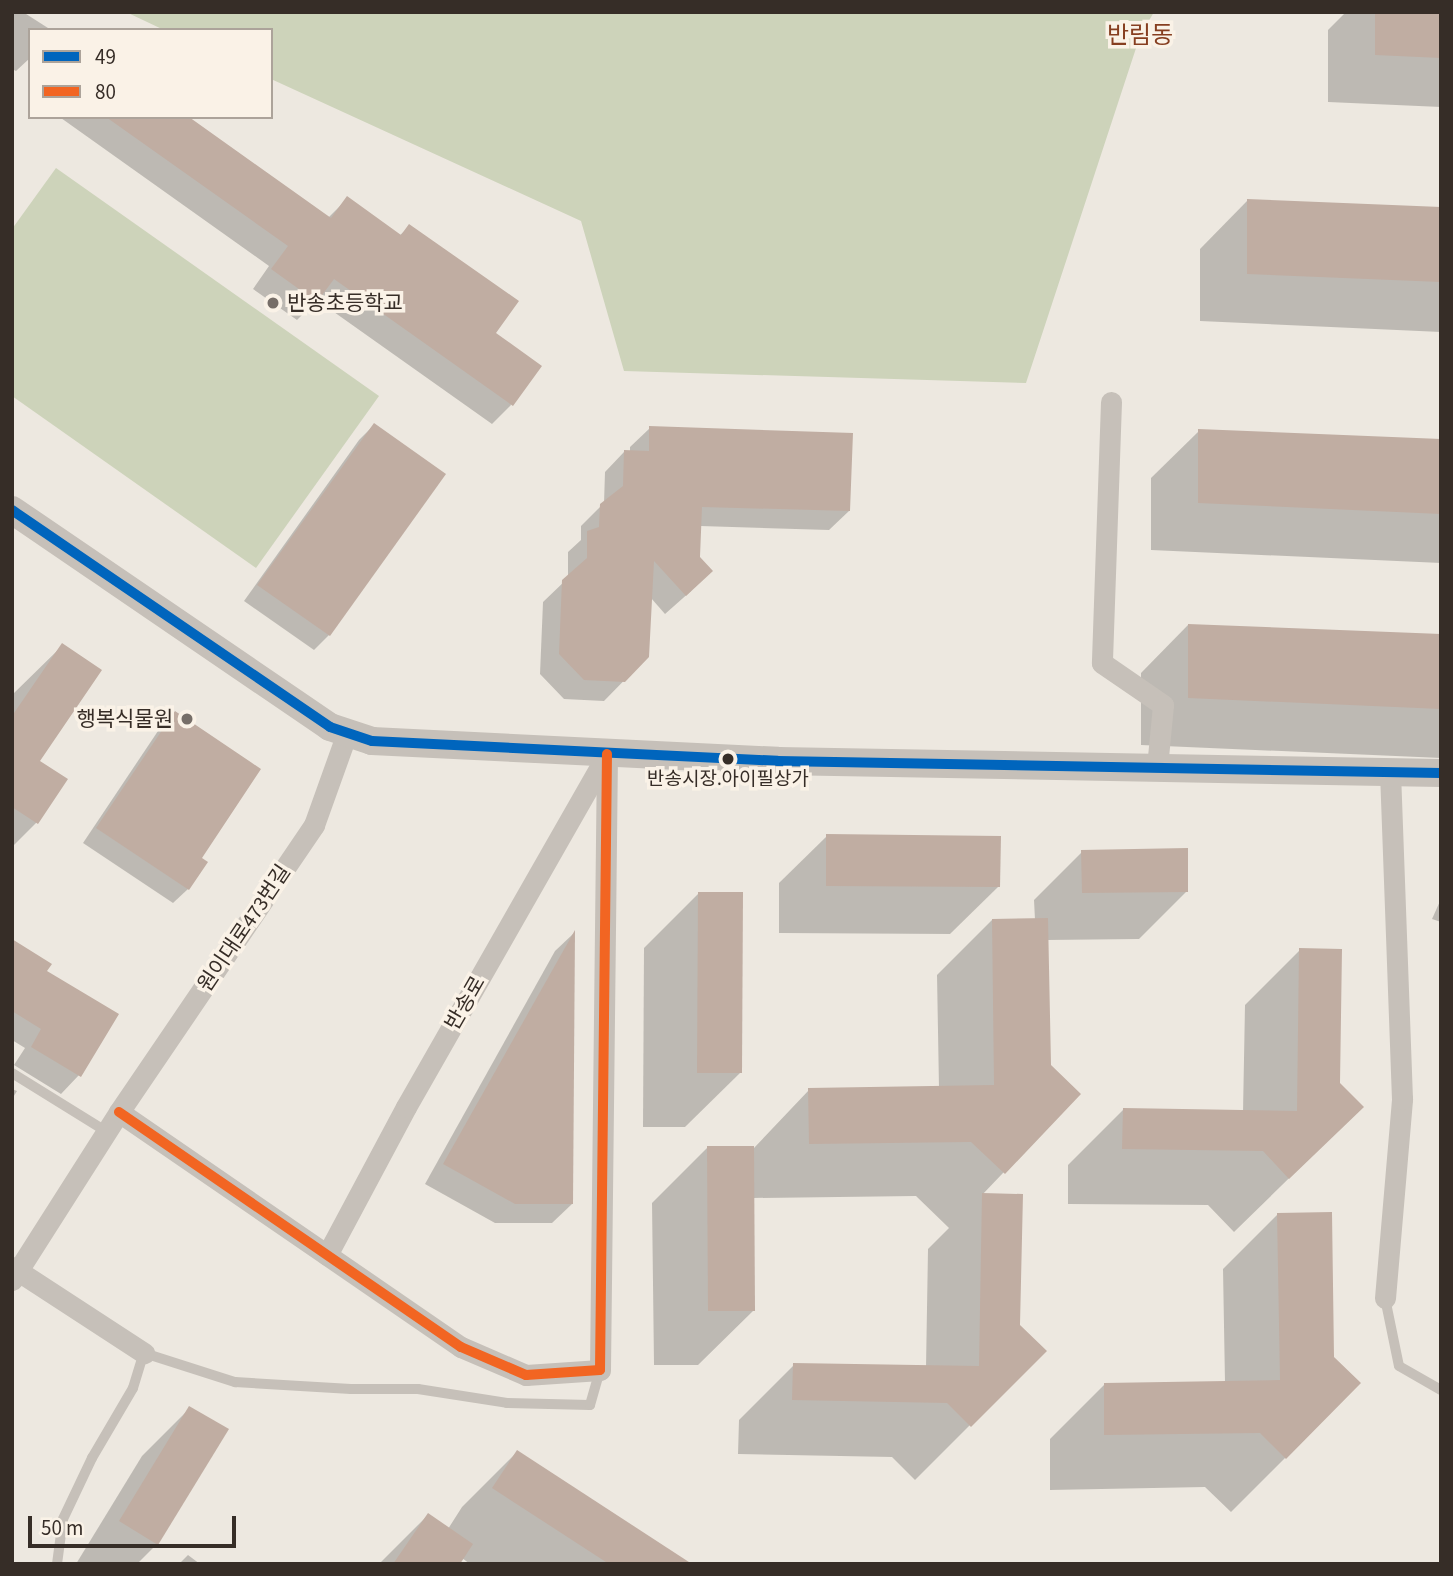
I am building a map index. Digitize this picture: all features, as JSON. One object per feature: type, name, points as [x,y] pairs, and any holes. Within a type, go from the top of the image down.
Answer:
[{"type":"street","points":[[1111,402],[1102,663],[1163,705],[1157,767]]},
{"type":"street","points":[[12,510],[330,727],[372,741],[778,761],[1441,772]]},
{"type":"street","name":"원이대로473번길","points":[[14,1273],[314,825],[347,733]]},
{"type":"street","points":[[120,1112],[472,1352],[526,1375],[600,1370],[607,754]]},
{"type":"street","name":"반송로","points":[[327,1255],[406,1107],[607,754]]},
{"type":"street","points":[[1385,1298],[1402,1099],[1390,772]]},
{"type":"street","points":[[14,1273],[144,1353]]},
{"type":"lane","points":[[12,1073],[107,1132]]},
{"type":"lane","points":[[1385,1298],[1399,1366],[1441,1390]]},
{"type":"lane","points":[[57,1564],[63,1520],[92,1458],[134,1388],[144,1353],[235,1382],[351,1389],[418,1389],[507,1403],[590,1405],[600,1370]]},
{"type":"green space","points":[[126,12],[1154,12],[1140,36],[1026,383],[624,371],[581,221],[273,80],[273,28],[160,28]]},
{"type":"green space","points":[[56,168],[379,396],[256,568],[12,396],[12,229]]},
{"type":"building","points":[[1375,12],[1441,12],[1441,58],[1375,55]]},
{"type":"building","points":[[109,119],[192,119],[331,218],[347,196],[401,235],[409,224],[519,301],[496,333],[542,366],[513,406],[334,279],[317,302],[271,269],[288,246]]},
{"type":"building","points":[[1247,199],[1441,207],[1441,282],[1247,274]]},
{"type":"building","points":[[374,423],[446,474],[330,636],[257,585]]},
{"type":"building","points":[[649,426],[853,433],[850,511],[702,507],[700,557],[713,571],[686,596],[654,561],[649,657],[625,682],[584,680],[559,654],[562,580],[587,558],[587,531],[599,527],[600,504],[623,486],[624,450],[649,451]]},
{"type":"building","points":[[1198,429],[1441,439],[1441,514],[1198,503]]},
{"type":"building","points":[[1188,624],[1441,634],[1441,709],[1188,698]]},
{"type":"building","points":[[62,643],[102,670],[40,761],[68,779],[38,824],[12,807],[12,716]]},
{"type":"building","points":[[175,711],[261,769],[202,858],[208,862],[189,890],[96,828]]},
{"type":"building","points":[[826,834],[1001,836],[1000,887],[826,886]]},
{"type":"building","points":[[1188,848],[1188,892],[1082,893],[1081,850]]},
{"type":"building","points":[[698,892],[743,892],[742,1073],[697,1073]]},
{"type":"building","points":[[1048,918],[1051,1065],[1081,1094],[1005,1174],[971,1142],[809,1144],[808,1088],[994,1085],[992,919]]},
{"type":"building","points":[[575,930],[573,1204],[515,1204],[443,1164]]},
{"type":"building","points":[[12,939],[52,964],[47,971],[119,1014],[81,1077],[31,1047],[41,1029],[12,1011]]},
{"type":"building","points":[[1299,948],[1342,949],[1340,1083],[1364,1107],[1289,1179],[1263,1151],[1122,1149],[1123,1108],[1297,1111]]},
{"type":"building","points":[[707,1146],[754,1146],[755,1311],[708,1311]]},
{"type":"building","points":[[982,1193],[1023,1194],[1020,1325],[1047,1351],[971,1427],[947,1403],[792,1400],[793,1363],[979,1366]]},
{"type":"building","points":[[1332,1212],[1334,1357],[1361,1383],[1286,1459],[1260,1433],[1104,1435],[1104,1383],[1280,1380],[1277,1213]]},
{"type":"building","points":[[189,1406],[229,1429],[158,1545],[119,1521]]},
{"type":"building","points":[[517,1450],[692,1564],[609,1564],[492,1488]]},
{"type":"building","points":[[428,1513],[473,1544],[460,1564],[393,1564]]},
{"type":"transit line","name":"49","points":[[12,510],[330,727],[372,741],[778,761],[1441,773]]},
{"type":"transit line","name":"80","points":[[119,1112],[461,1347],[526,1375],[600,1370],[607,754]]},
{"type":"place","name":"반송초등학교","points":[[273,303]]},
{"type":"place","name":"행복식물원","points":[[187,719]]},
{"type":"place","name":"반송시장.아이필상가","points":[[728,759]]},
{"type":"district","name":"반림동","points":[[1140,36]]}]
